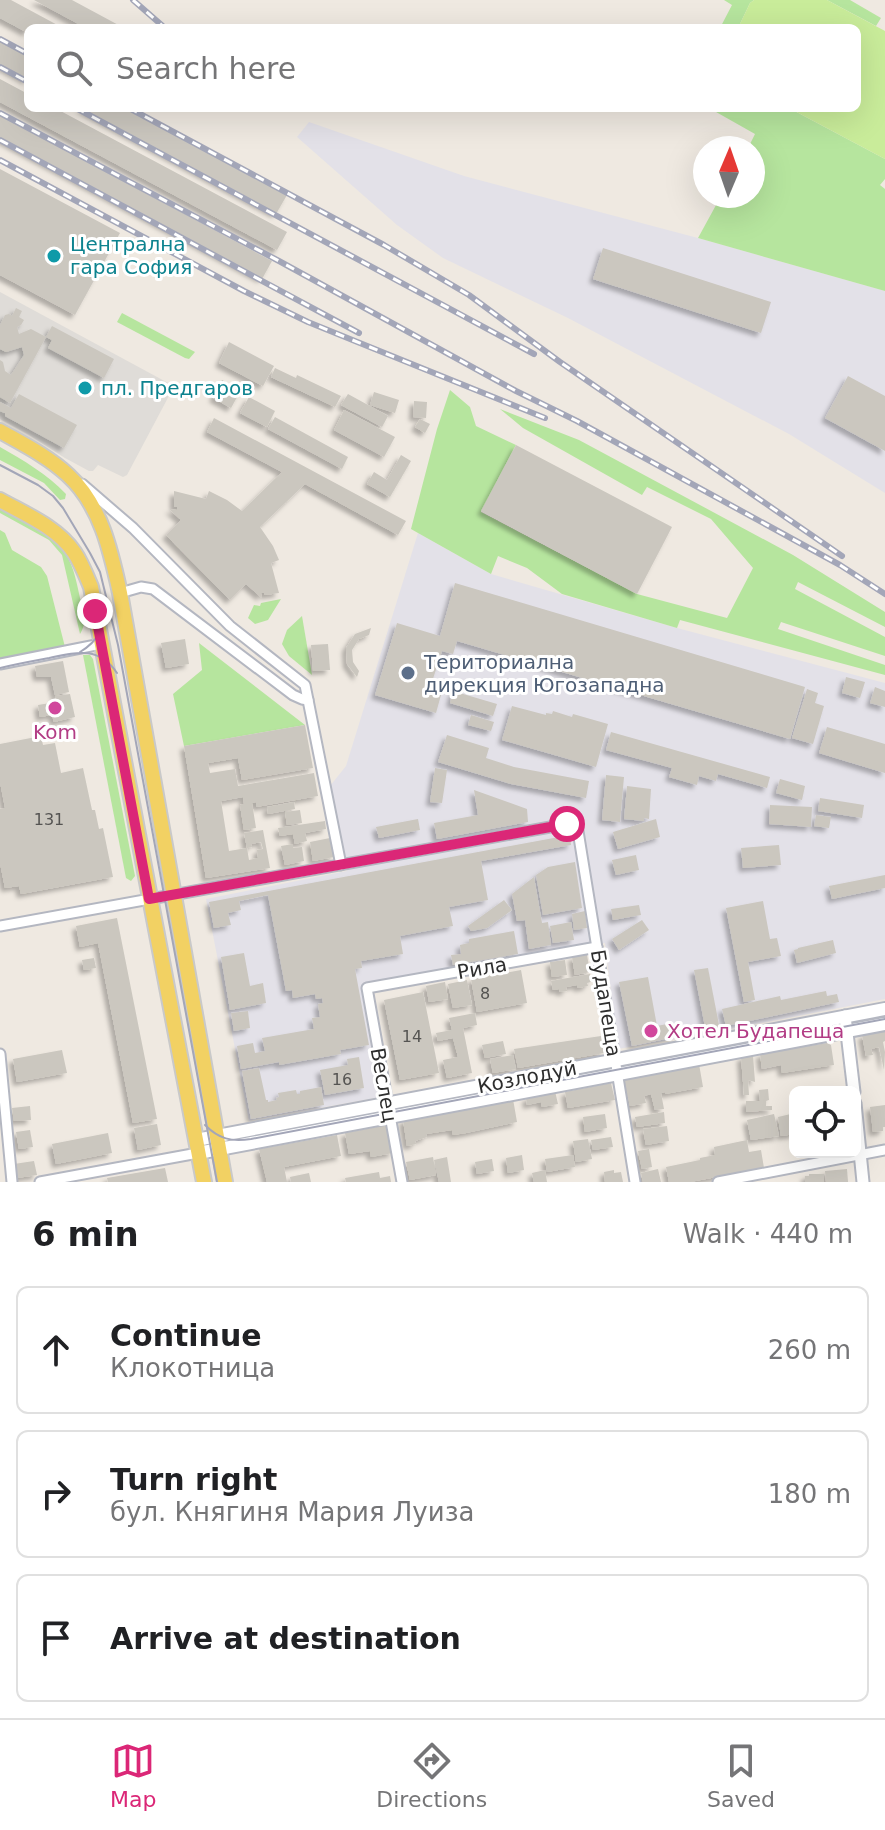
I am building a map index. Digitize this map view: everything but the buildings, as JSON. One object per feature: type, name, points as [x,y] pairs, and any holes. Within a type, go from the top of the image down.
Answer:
[{"type":"main road","points":[[0,431],[45,457],[68,475],[94,508],[108,545],[120,593],[225,1182]]},
{"type":"main road","points":[[0,500],[46,526],[73,550],[91,587],[204,1182]]},
{"type":"main road","name":"Козлодуй","points":[[389,1110],[614,1060],[885,1009]]},
{"type":"main road","name":"Козлодуй","points":[[197,1146],[389,1110],[617,1074],[885,1024]]},
{"type":"street","points":[[0,926],[341,865],[304,684],[230,626],[133,528],[89,489],[68,475]]},
{"type":"street","points":[[120,593],[141,587],[153,589],[293,695],[308,700]]},
{"type":"street","points":[[0,664],[101,644]]},
{"type":"street","name":"Будапеща","points":[[341,865],[567,824],[576,825],[635,1182]]},
{"type":"street","name":"Рила","points":[[367,988],[597,947]]},
{"type":"street","name":"Веслец","points":[[367,988],[402,1182]]},
{"type":"street","points":[[845,1016],[853,1086]]},
{"type":"street","points":[[0,1054],[12,1182]]},
{"type":"street","name":"Козлодуй","points":[[40,1182],[80,1178],[174,1157],[197,1146]]},
{"type":"street","points":[[861,1154],[885,1150]]},
{"type":"street","points":[[718,1182],[840,1158]]},
{"type":"street","points":[[860,1158],[863,1182]]},
{"type":"shaded area","points":[[309,122],[464,176],[885,291],[885,493],[789,434],[568,318],[443,258],[397,225],[297,137]]},
{"type":"shaded area","name":"пл. Предгаров","points":[[0,292],[170,384],[171,392],[127,475],[123,477],[98,465],[89,471],[0,419]]},
{"type":"shaded area","points":[[418,533],[491,574],[677,628],[885,683],[885,999],[618,1049],[605,943],[362,986],[380,1097],[249,1121],[206,899],[347,871],[330,786],[346,766]]},
{"type":"green space","points":[[724,0],[754,0],[740,24],[722,24],[732,5]]},
{"type":"green space","points":[[754,0],[827,0],[885,31],[885,159],[797,112],[861,112],[861,24],[740,24]]},
{"type":"green space","points":[[827,0],[850,0],[881,18],[876,26]]},
{"type":"green space","points":[[716,112],[797,112],[885,159],[885,179],[880,185],[885,189],[885,291],[698,238],[714,208],[765,208],[765,136],[754,136]]},
{"type":"green space","points":[[122,313],[195,352],[189,359],[185,358],[117,322]]},
{"type":"green space","points":[[450,390],[470,407],[476,426],[516,445],[481,512],[637,594],[727,618],[753,568],[711,519],[647,487],[642,495],[523,428],[500,409],[579,440],[793,555],[885,612],[885,627],[798,582],[795,589],[885,637],[885,656],[781,622],[778,629],[885,665],[885,675],[680,620],[677,628],[562,594],[527,568],[498,556],[491,574],[411,529]]},
{"type":"green space","points":[[0,447],[51,480],[66,494],[65,499],[60,500],[44,483],[0,460]]},
{"type":"green space","points":[[0,509],[46,535],[67,556],[83,612],[84,625],[80,634],[62,555],[49,540],[0,513]]},
{"type":"green space","points":[[0,530],[5,533],[12,550],[41,567],[47,576],[65,647],[0,659]]},
{"type":"green space","points":[[281,599],[268,620],[255,624],[248,618],[254,605]]},
{"type":"green space","points":[[302,616],[312,675],[289,656],[282,644],[287,630]]},
{"type":"green space","points":[[199,643],[305,725],[184,746],[173,694],[202,670]]},
{"type":"green space","points":[[83,655],[90,655],[93,659],[135,876],[131,881],[126,878]]},
{"type":"tram line","points":[[0,465],[53,496],[100,572],[118,645],[217,1182]]},
{"type":"tram line","points":[[80,652],[99,633],[105,607]]},
{"type":"tram line","points":[[0,668],[87,653],[103,658],[117,673]]},
{"type":"tram line","points":[[205,1125],[226,1138],[251,1139],[885,1019]]},
{"type":"railway","points":[[133,0],[160,24]]},
{"type":"railway","points":[[0,39],[24,52]]},
{"type":"railway","points":[[0,67],[24,80]]},
{"type":"railway","points":[[83,112],[534,354]]},
{"type":"railway","points":[[136,112],[384,245],[469,295],[560,362],[842,556]]},
{"type":"railway","points":[[0,113],[577,421],[840,565],[885,594]]},
{"type":"railway","points":[[0,140],[359,333]]},
{"type":"railway","points":[[0,160],[308,322],[545,418]]},
{"type":"place","name":"Централна гара София","points":[[54,256]]},
{"type":"place","name":"пл. Предгаров","points":[[85,388]]},
{"type":"place","name":"Териториална дирекция Югозападна","points":[[408,673]]},
{"type":"place","name":"Kom","points":[[55,708]]},
{"type":"place","name":"Хотел Будапеща","points":[[651,1031]]},
{"type":"route","points":[[95,611],[149,899],[567,824]]}]
